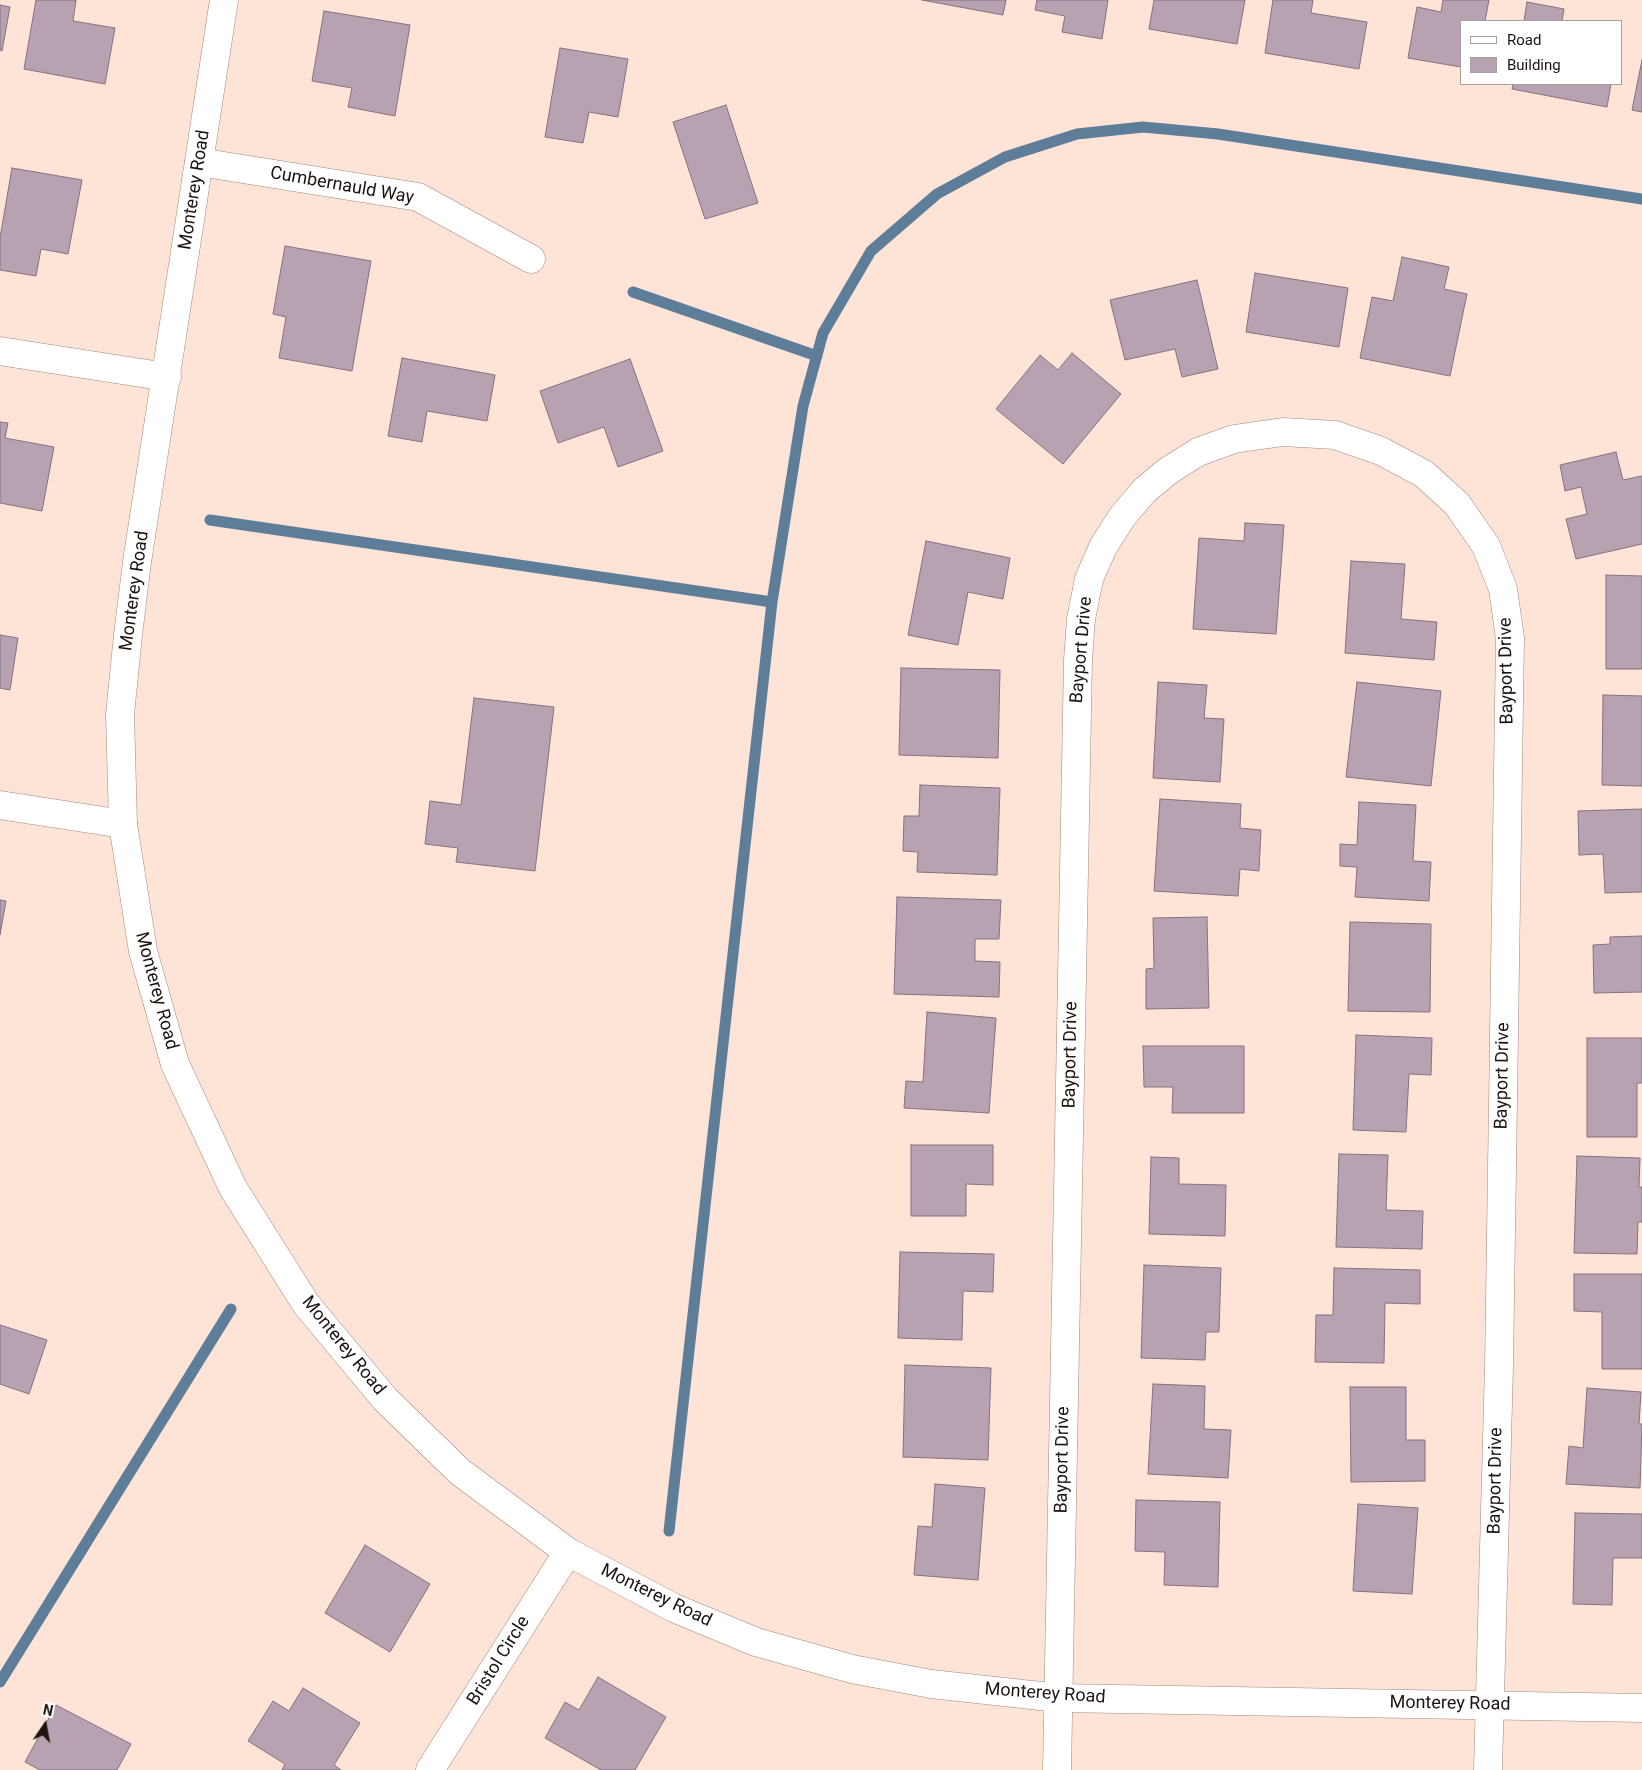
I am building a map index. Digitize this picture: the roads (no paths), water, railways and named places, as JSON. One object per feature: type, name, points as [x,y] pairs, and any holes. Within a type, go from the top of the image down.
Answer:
[{"type":"street","name":"Monterey Road","points":[[224,0],[137,562],[128,635],[120,714],[123,824],[144,951],[176,1064],[233,1188],[306,1304],[385,1399],[460,1472],[568,1552],[674,1608],[756,1642],[852,1669],[921,1682],[1059,1698],[1642,1708]]},
{"type":"street","name":"Cumbernauld Way","points":[[199,162],[418,196],[531,259]]},
{"type":"street","points":[[0,351],[167,377]]},
{"type":"street","name":"Bayport Drive","points":[[1057,1770],[1078,670],[1081,620],[1089,579],[1103,547],[1122,517],[1144,491],[1168,471],[1198,452],[1234,439],[1283,432],[1335,435],[1381,451],[1424,474],[1457,504],[1486,546],[1503,589],[1510,638],[1498,1366],[1488,1770]]},
{"type":"street","points":[[0,805],[123,824]]},
{"type":"street","name":"Bristol Circle","points":[[430,1770],[568,1552]]},
{"type":"waterway","points":[[669,1531],[772,602],[803,406],[823,333],[871,251],[937,194],[1005,157],[1077,134],[1143,127],[1218,134],[1642,199]]},
{"type":"waterway","points":[[633,292],[817,356]]},
{"type":"waterway","points":[[210,520],[772,602]]},
{"type":"waterway","points":[[0,1682],[231,1309]]}]
